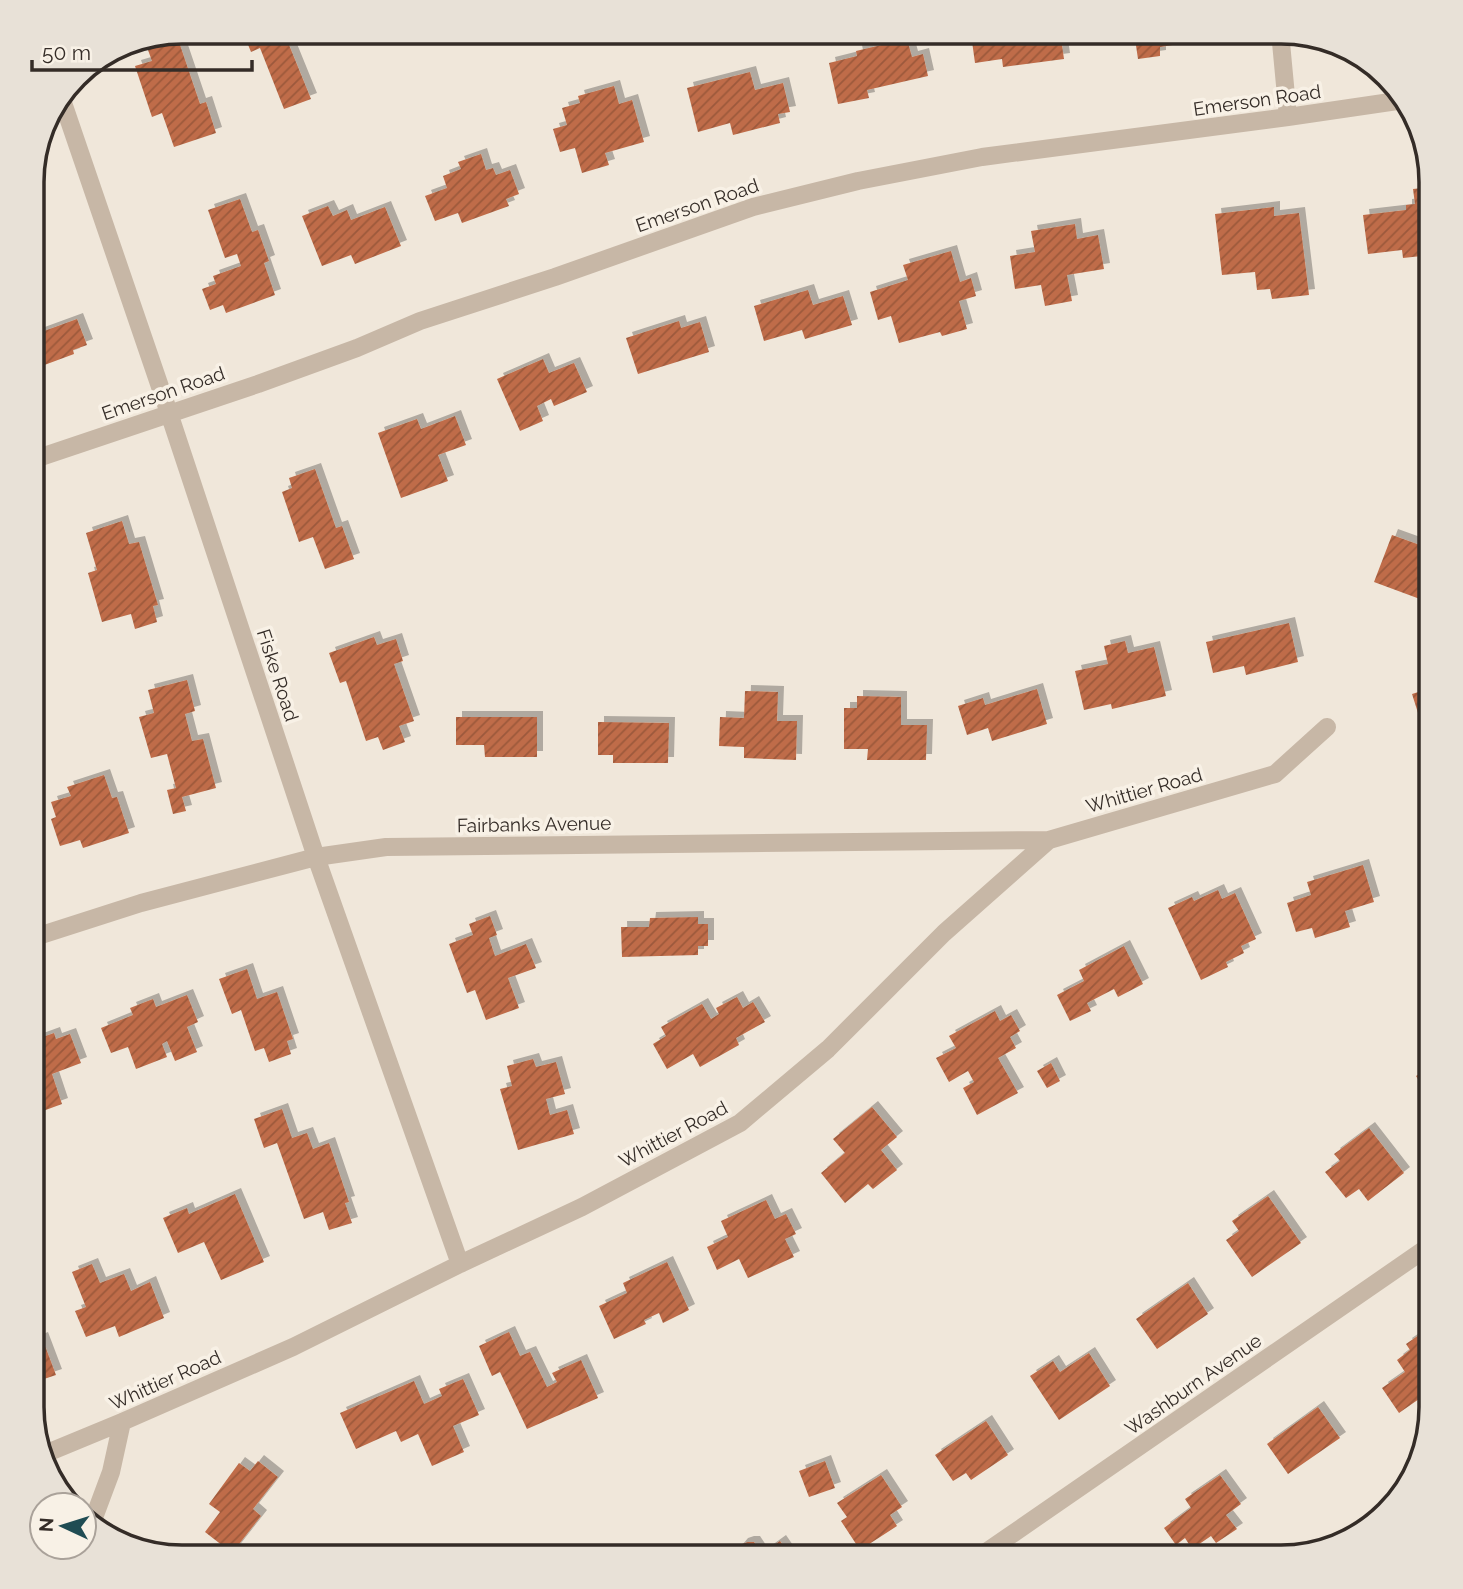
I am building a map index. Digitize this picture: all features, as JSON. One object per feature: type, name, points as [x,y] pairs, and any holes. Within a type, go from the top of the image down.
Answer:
[{"type":"street","points":[[1281,44],[1288,117]]},
{"type":"street","name":"Emerson Road","points":[[44,456],[318,362],[420,321],[753,206],[858,181],[982,157],[1393,102]]},
{"type":"street","name":"Fiske Road","points":[[65,108],[316,857],[460,1264]]},
{"type":"street","name":"Whittier Road","points":[[51,1451],[293,1347],[582,1207],[740,1123],[828,1049],[944,933],[1049,840],[1275,774],[1327,727]]},
{"type":"street","name":"Fairbanks Avenue","points":[[44,934],[141,903],[316,857],[386,847],[1049,840]]},
{"type":"street","name":"Washburn Avenue","points":[[998,1545],[1419,1254]]},
{"type":"street","points":[[98,1507],[111,1472],[122,1423]]},
{"type":"building","points":[[180,44],[200,104],[206,102],[216,133],[174,147],[162,113],[152,117],[135,66],[152,61],[147,48]]},
{"type":"building","points":[[248,44],[289,44],[311,99],[284,109],[260,48],[251,52]]},
{"type":"building","points":[[886,44],[908,44],[912,57],[923,54],[928,76],[867,90],[869,98],[838,104],[829,63],[857,56],[856,51]]},
{"type":"building","points":[[972,44],[1062,44],[1064,59],[1003,67],[1002,59],[975,63]]},
{"type":"building","points":[[1136,44],[1179,44],[1160,47],[1160,56],[1138,59]]},
{"type":"building","points":[[750,72],[755,90],[783,83],[790,112],[778,114],[780,123],[733,135],[730,123],[698,132],[687,88]]},
{"type":"building","points":[[614,86],[619,104],[632,100],[644,142],[605,153],[609,165],[582,173],[575,148],[560,152],[553,129],[567,125],[562,108],[580,103],[578,96]]},
{"type":"building","points":[[481,154],[486,170],[493,168],[496,175],[510,170],[519,194],[506,199],[509,206],[462,223],[458,213],[435,221],[425,196],[447,188],[443,176],[461,169],[458,162]]},
{"type":"building","points":[[1419,188],[1419,256],[1403,258],[1402,250],[1368,254],[1363,215],[1406,210],[1406,205],[1415,204],[1413,189]]},
{"type":"building","points":[[240,199],[252,232],[258,230],[269,261],[264,263],[275,295],[226,313],[223,305],[210,310],[202,289],[216,284],[213,276],[241,266],[237,254],[225,258],[208,210]]},
{"type":"building","points":[[328,206],[333,216],[347,210],[351,220],[385,207],[401,246],[355,264],[351,255],[322,266],[302,216]]},
{"type":"building","points":[[1274,207],[1274,216],[1299,213],[1309,295],[1272,299],[1270,289],[1257,290],[1255,272],[1222,275],[1215,214]]},
{"type":"building","points":[[1075,224],[1077,239],[1098,235],[1104,269],[1067,275],[1072,301],[1045,306],[1041,285],[1015,289],[1010,256],[1035,252],[1031,231]]},
{"type":"building","points":[[951,251],[960,282],[971,278],[976,296],[959,301],[967,329],[942,336],[940,332],[899,343],[891,316],[878,320],[870,292],[908,280],[903,265]]},
{"type":"building","points":[[808,290],[813,305],[843,296],[852,325],[805,339],[802,330],[764,341],[754,306]]},
{"type":"building","points":[[77,319],[87,345],[73,350],[74,354],[44,365],[44,331]]},
{"type":"building","points":[[679,321],[681,328],[700,322],[709,352],[638,374],[626,338]]},
{"type":"building","points":[[543,359],[549,373],[574,363],[587,392],[554,406],[551,399],[537,406],[543,421],[520,431],[497,379]]},
{"type":"building","points":[[455,416],[466,445],[438,455],[448,481],[401,498],[378,433],[417,419],[421,429]]},
{"type":"building","points":[[315,469],[336,528],[342,526],[354,559],[325,569],[313,537],[299,542],[282,492],[292,488],[289,478]]},
{"type":"building","points":[[122,521],[129,544],[139,542],[158,605],[153,606],[157,622],[135,629],[131,614],[102,622],[88,573],[97,570],[86,533]]},
{"type":"building","points":[[1392,535],[1419,545],[1419,599],[1374,582]]},
{"type":"building","points":[[1289,623],[1298,662],[1246,675],[1244,666],[1213,673],[1206,642]]},
{"type":"building","points":[[374,637],[377,645],[396,639],[403,661],[394,664],[414,721],[399,726],[405,742],[383,750],[378,737],[366,741],[346,681],[340,683],[329,653]]},
{"type":"building","points":[[1125,641],[1128,653],[1154,647],[1166,696],[1112,709],[1111,704],[1084,710],[1075,671],[1108,664],[1104,646]]},
{"type":"building","points":[[187,680],[195,711],[185,714],[192,741],[203,739],[216,788],[182,797],[186,811],[173,814],[167,790],[176,788],[167,754],[151,758],[139,717],[154,713],[148,690]]},
{"type":"building","points":[[1037,689],[1047,724],[992,741],[988,728],[967,735],[958,706],[983,698],[985,705]]},
{"type":"building","points":[[745,691],[778,692],[777,721],[797,721],[796,760],[744,758],[744,747],[719,746],[720,717],[744,718]]},
{"type":"building","points":[[1419,692],[1419,716],[1412,694]]},
{"type":"building","points":[[857,696],[901,697],[901,725],[927,725],[926,760],[867,760],[868,749],[844,749],[844,708],[857,708]]},
{"type":"building","points":[[456,717],[537,717],[537,757],[485,757],[484,745],[456,745]]},
{"type":"building","points":[[598,722],[669,723],[668,763],[613,763],[613,755],[598,755]]},
{"type":"building","points":[[104,775],[112,798],[117,797],[129,833],[83,848],[80,840],[60,846],[51,819],[56,817],[51,802],[71,796],[67,787]]},
{"type":"building","points":[[1363,865],[1374,902],[1345,911],[1350,927],[1315,938],[1312,928],[1296,932],[1287,903],[1311,895],[1307,882]]},
{"type":"building","points":[[1218,890],[1222,899],[1235,893],[1256,939],[1241,946],[1244,953],[1226,962],[1228,967],[1201,980],[1168,908],[1192,897],[1194,901]]},
{"type":"building","points":[[490,916],[497,935],[489,938],[495,956],[526,944],[536,968],[508,978],[519,1008],[486,1020],[475,990],[467,993],[449,944],[473,935],[469,924]]},
{"type":"building","points":[[698,917],[698,924],[708,924],[708,946],[698,946],[698,955],[622,957],[621,927],[649,927],[650,918]]},
{"type":"building","points":[[1124,946],[1143,984],[1118,997],[1114,989],[1087,1003],[1091,1011],[1070,1021],[1057,995],[1084,981],[1079,970]]},
{"type":"building","points":[[247,969],[257,999],[277,992],[293,1039],[287,1041],[291,1054],[269,1062],[264,1048],[255,1051],[241,1010],[232,1014],[219,979]]},
{"type":"building","points":[[187,995],[198,1022],[187,1027],[197,1052],[175,1061],[167,1041],[162,1044],[167,1057],[136,1069],[128,1047],[111,1053],[101,1028],[133,1015],[130,1008],[153,999],[156,1007]]},
{"type":"building","points":[[737,997],[743,1008],[753,1002],[765,1022],[736,1038],[739,1045],[700,1067],[693,1054],[667,1069],[653,1044],[666,1036],[661,1027],[702,1004],[711,1019],[719,1014],[716,1008]]},
{"type":"building","points":[[995,1011],[1000,1021],[1011,1015],[1020,1031],[1010,1037],[1016,1048],[998,1058],[1018,1093],[977,1115],[963,1088],[974,1082],[968,1071],[949,1082],[936,1058],[956,1048],[949,1036]]},
{"type":"building","points":[[54,1033],[56,1039],[70,1034],[81,1063],[52,1074],[62,1104],[44,1111],[44,1037]]},
{"type":"building","points":[[533,1059],[536,1067],[556,1062],[565,1094],[546,1099],[550,1115],[567,1110],[574,1134],[518,1150],[500,1089],[512,1086],[507,1066]]},
{"type":"building","points":[[1051,1063],[1060,1081],[1047,1088],[1037,1071]]},
{"type":"building","points":[[872,1107],[897,1137],[881,1150],[897,1170],[873,1189],[868,1184],[845,1203],[821,1173],[845,1153],[833,1139]]},
{"type":"building","points":[[282,1109],[292,1138],[307,1133],[313,1149],[329,1143],[349,1202],[345,1203],[352,1223],[329,1230],[323,1212],[304,1219],[277,1143],[264,1148],[254,1119]]},
{"type":"building","points":[[1369,1128],[1404,1173],[1368,1201],[1359,1189],[1346,1198],[1325,1172],[1340,1161],[1334,1154]]},
{"type":"building","points":[[235,1194],[264,1262],[221,1280],[204,1242],[178,1253],[163,1218],[187,1208],[189,1214]]},
{"type":"building","points":[[1268,1196],[1301,1243],[1252,1277],[1226,1240],[1239,1231],[1232,1221]]},
{"type":"building","points":[[766,1200],[775,1219],[786,1214],[796,1234],[785,1239],[794,1257],[748,1278],[739,1259],[717,1270],[707,1247],[728,1237],[721,1221]]},
{"type":"building","points":[[667,1262],[689,1310],[663,1323],[659,1313],[644,1320],[646,1324],[614,1339],[599,1306],[627,1293],[623,1283]]},
{"type":"building","points":[[92,1264],[100,1283],[124,1274],[131,1291],[150,1282],[164,1318],[119,1337],[115,1326],[86,1337],[75,1311],[86,1307],[72,1272]]},
{"type":"building","points":[[1188,1283],[1208,1314],[1157,1349],[1136,1319]]},
{"type":"building","points":[[509,1332],[520,1356],[530,1352],[547,1387],[557,1382],[552,1373],[581,1360],[598,1398],[527,1429],[500,1372],[492,1376],[479,1346]]},
{"type":"building","points":[[1419,1335],[1419,1399],[1399,1413],[1382,1388],[1405,1372],[1397,1360],[1410,1350],[1406,1344]]},
{"type":"building","points":[[44,1343],[56,1375],[44,1379]]},
{"type":"building","points":[[1089,1353],[1110,1386],[1059,1420],[1030,1376],[1053,1361],[1060,1372]]},
{"type":"building","points":[[463,1379],[479,1415],[453,1426],[464,1452],[432,1466],[418,1434],[401,1442],[396,1431],[356,1449],[340,1413],[414,1381],[424,1404],[442,1396],[439,1389]]},
{"type":"building","points":[[1318,1407],[1340,1438],[1288,1474],[1267,1444]]},
{"type":"building","points":[[986,1421],[1008,1455],[971,1480],[966,1473],[953,1481],[935,1455]]},
{"type":"building","points":[[258,1461],[278,1477],[253,1509],[261,1516],[238,1545],[222,1545],[205,1532],[220,1512],[209,1504],[239,1463],[250,1471]]},
{"type":"building","points":[[825,1461],[835,1488],[809,1497],[799,1471]]},
{"type":"building","points":[[881,1475],[902,1507],[890,1515],[897,1526],[868,1545],[857,1545],[841,1521],[847,1517],[837,1503]]},
{"type":"building","points":[[1220,1475],[1241,1504],[1226,1515],[1237,1529],[1216,1543],[1211,1536],[1198,1545],[1189,1545],[1185,1538],[1176,1545],[1164,1528],[1191,1508],[1185,1499]]},
{"type":"building","points":[[748,1542],[754,1542],[756,1545],[741,1545]]}]
